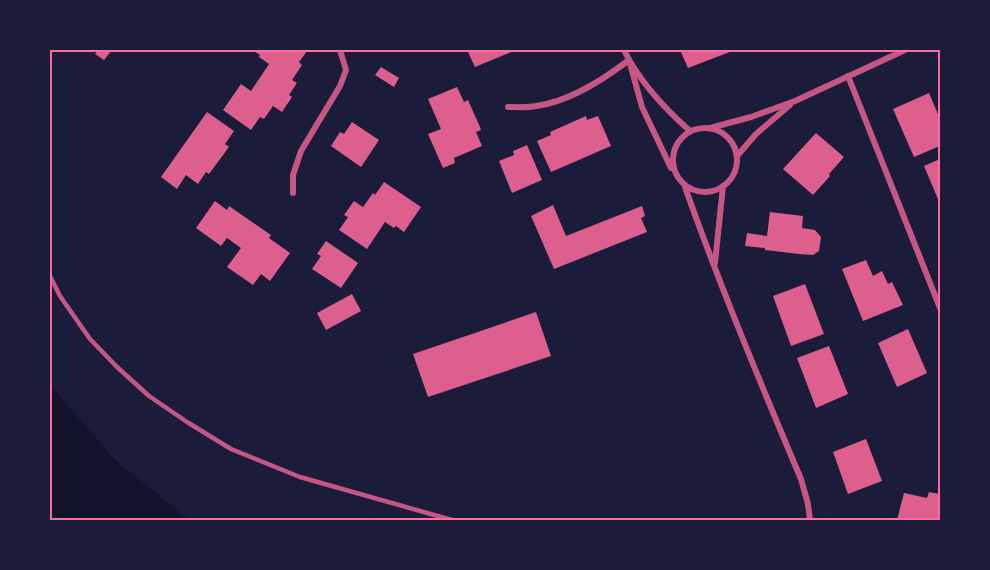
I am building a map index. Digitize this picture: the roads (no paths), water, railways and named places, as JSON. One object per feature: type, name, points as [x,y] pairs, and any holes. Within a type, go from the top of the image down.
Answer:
[{"type":"street","points":[[293,194],[293,175],[301,151],[340,86],[346,70],[340,50]]},
{"type":"street","points":[[624,50],[660,103],[690,131]]},
{"type":"street","points":[[674,174],[672,160],[674,150],[677,142],[690,131],[751,117],[795,101],[905,50]]},
{"type":"street","points":[[508,107],[535,107],[558,101],[608,77],[629,60]]},
{"type":"street","points":[[629,60],[642,107],[674,174],[685,187],[740,334],[801,479],[810,520]]},
{"type":"street","points":[[848,76],[940,308]]},
{"type":"street","points":[[737,156],[756,134],[795,101]]},
{"type":"street","points":[[685,187],[697,192],[716,191],[728,183],[735,172],[737,156],[735,148],[729,138],[710,128]]},
{"type":"street","points":[[714,266],[723,186]]},
{"type":"lane","points":[[50,276],[60,296],[96,346],[149,396],[231,449],[300,477],[452,520]]}]
